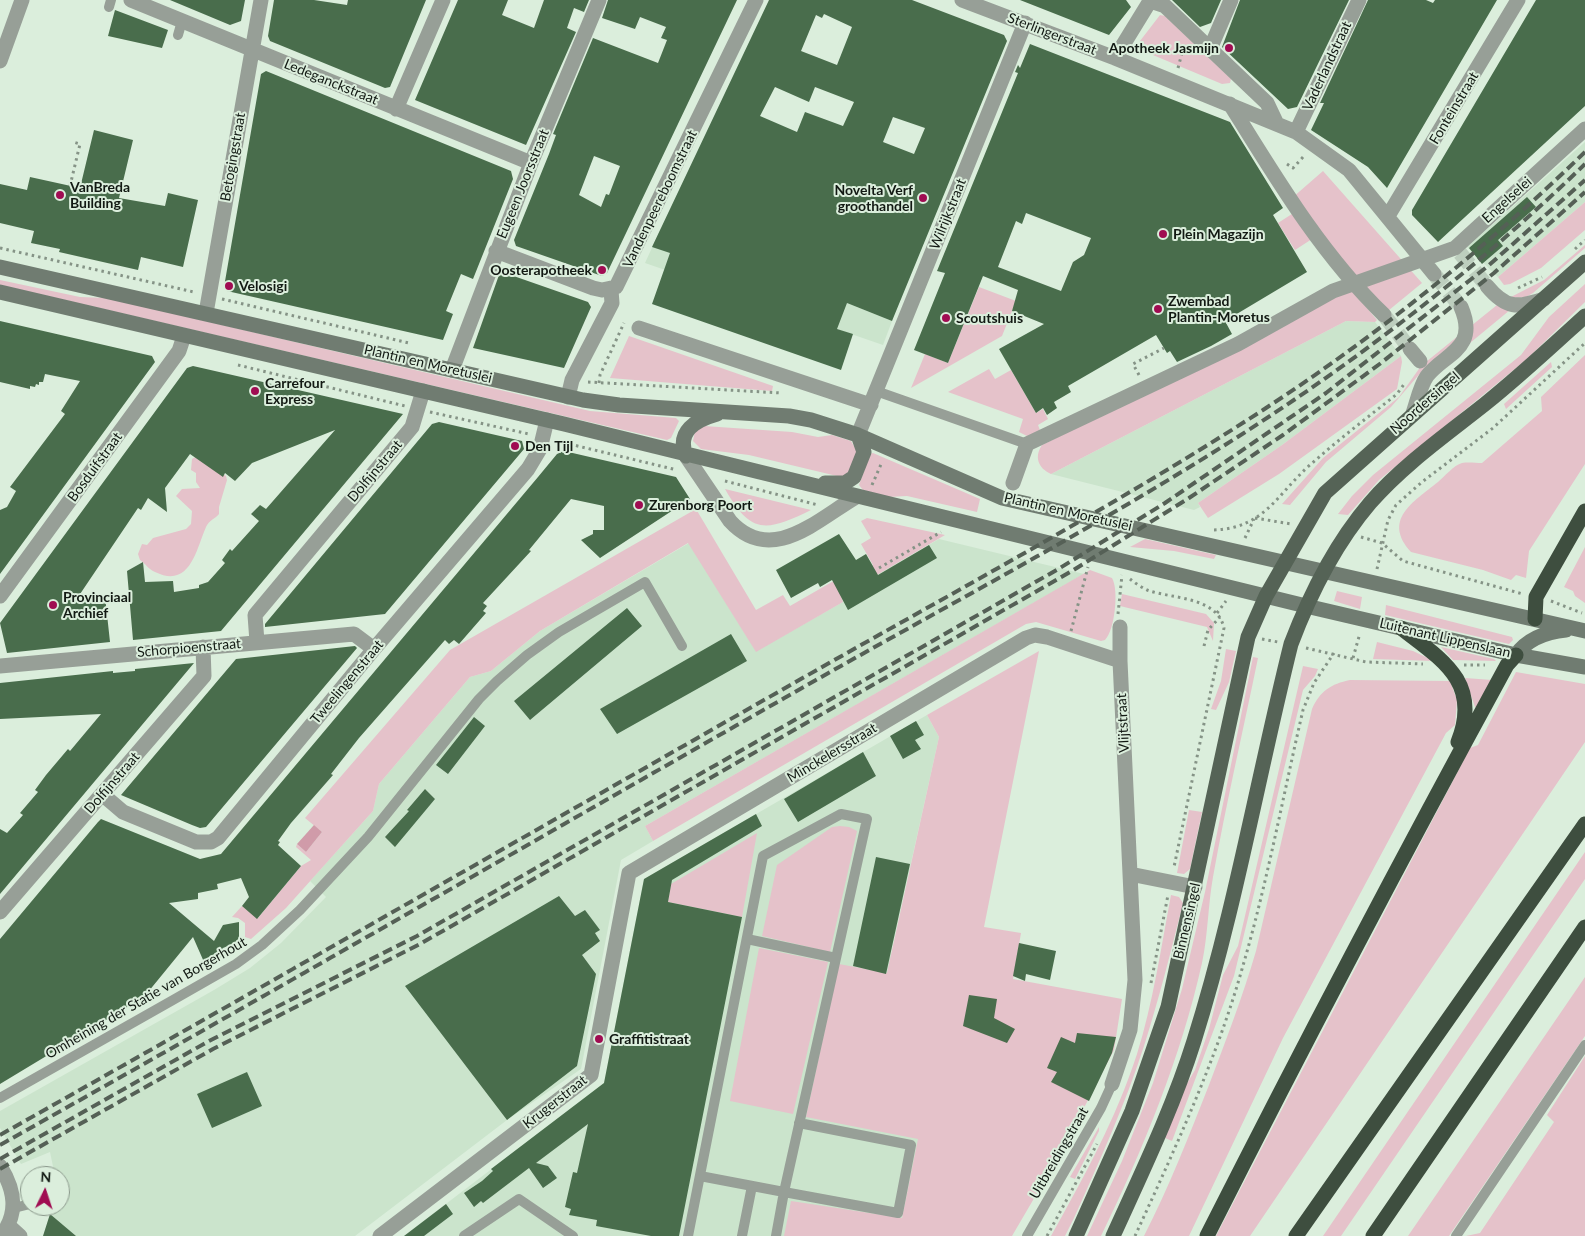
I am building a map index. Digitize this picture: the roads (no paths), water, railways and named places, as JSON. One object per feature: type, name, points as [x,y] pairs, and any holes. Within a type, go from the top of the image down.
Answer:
[{"type":"highway","points":[[1535,619],[1536,597],[1585,510]]},
{"type":"highway","points":[[1400,628],[1448,665],[1456,677],[1465,704],[1463,725],[1439,789]]},
{"type":"highway","points":[[1207,1236],[1305,1041],[1439,789],[1507,665],[1516,655]]},
{"type":"highway","points":[[1296,1236],[1585,824]]},
{"type":"highway","points":[[1372,1236],[1585,927]]},
{"type":"main road","name":"Noordersingel","points":[[1266,596],[1325,493],[1413,412],[1585,262]]},
{"type":"main road","name":"Plantin en Moretuslei","points":[[0,268],[568,397],[619,405],[789,416],[811,420],[858,435],[1002,498],[1324,571]]},
{"type":"main road","name":"Plantin en Moretuslei","points":[[0,292],[547,420],[686,456],[1266,596]]},
{"type":"main road","points":[[1113,1236],[1160,1130],[1194,1042],[1219,951],[1291,644],[1306,606],[1344,537],[1371,502],[1408,466],[1517,378],[1585,316]]},
{"type":"main road","points":[[686,456],[683,442],[689,428],[704,418],[728,412]]},
{"type":"main road","points":[[804,483],[838,484],[850,481],[854,477],[863,458],[863,447],[858,435]]},
{"type":"main road","points":[[1324,571],[1580,630]]},
{"type":"main road","name":"Luitenant Lippenslaan","points":[[1266,596],[1516,655],[1581,667]]},
{"type":"main road","name":"Binnensingel","points":[[1076,1236],[1132,1111],[1168,1007],[1248,637],[1266,596]]},
{"type":"main road","points":[[1535,619],[1536,637],[1547,656],[1561,664]]},
{"type":"main road","points":[[1516,655],[1525,644],[1536,637],[1552,632],[1580,630]]},
{"type":"street","points":[[0,60],[22,0]]},
{"type":"street","name":"Ledeganckstraat","points":[[131,0],[180,28],[252,50],[531,163]]},
{"type":"street","name":"Betogingstraat","points":[[206,314],[260,0]]},
{"type":"street","points":[[396,109],[443,0]]},
{"type":"street","name":"Eugeen Joorsstraat","points":[[452,370],[496,251],[598,0]]},
{"type":"street","name":"Vandenpeereboomstraat","points":[[568,397],[572,380],[612,303],[611,290],[620,281],[756,0]]},
{"type":"street","name":"Sterlingerstraat","points":[[962,0],[1115,58],[1276,122],[1296,132],[1349,170],[1434,274]]},
{"type":"street","points":[[1115,58],[1150,0],[1165,6],[1267,103],[1276,122]]},
{"type":"street","points":[[1210,48],[1231,0]]},
{"type":"street","name":"Vaderlandstraat","points":[[1296,132],[1359,0]]},
{"type":"street","name":"Fonteinstraat","points":[[1388,216],[1518,0]]},
{"type":"street","name":"Wilrijkstraat","points":[[873,398],[1025,23]]},
{"type":"street","points":[[1230,104],[1290,200],[1353,285],[1384,315]]},
{"type":"street","name":"Engelselei","points":[[1027,444],[1238,344],[1333,291],[1422,259],[1458,250],[1585,129]]},
{"type":"street","points":[[496,251],[593,288],[611,290]]},
{"type":"street","points":[[1487,286],[1500,300],[1507,304],[1524,305],[1546,298]]},
{"type":"street","points":[[1413,412],[1427,376],[1456,353],[1462,343],[1465,327],[1461,307]]},
{"type":"street","points":[[639,328],[873,398],[858,435]]},
{"type":"street","name":"Bosduifstraat","points":[[0,596],[179,351],[184,336]]},
{"type":"street","points":[[1410,349],[1420,361]]},
{"type":"street","name":"Dolfijnstraat","points":[[257,642],[255,615],[412,427],[423,391]]},
{"type":"street","name":"Tweelingenstraat","points":[[102,794],[122,812],[196,842],[211,842],[218,838],[528,469],[540,450],[547,420]]},
{"type":"street","points":[[1013,482],[1027,444]]},
{"type":"street","points":[[686,456],[730,521],[737,529],[758,540],[767,541],[789,537],[860,498]]},
{"type":"street","name":"Vlijtstraat","points":[[1112,1084],[1128,1036],[1134,1005],[1136,980],[1120,661],[1120,627]]},
{"type":"street","name":"Schorpioenstraat","points":[[0,666],[354,634],[374,650]]},
{"type":"street","name":"Minckelersstraat","points":[[630,873],[1026,638],[1035,635],[1120,661]]},
{"type":"street","name":"Dolfijnstraat","points":[[0,912],[204,676],[203,647]]},
{"type":"street","name":"Krugerstraat","points":[[380,1236],[591,1075],[630,873]]},
{"type":"street","points":[[1130,874],[1195,887]]},
{"type":"street","points":[[0,1166],[11,1187],[14,1208],[4,1231],[20,1236]]},
{"type":"lane","points":[[873,398],[1027,444]]},
{"type":"lane","name":"Omheining der Statie van Borgerhout","points":[[0,1098],[236,964],[262,945],[319,890],[394,808],[479,699],[527,654],[559,632],[645,582],[682,646]]},
{"type":"lane","points":[[688,1236],[763,856],[841,814],[867,819],[784,1192],[776,1236]]},
{"type":"lane","points":[[746,939],[836,958]]},
{"type":"lane","points":[[1456,1236],[1585,1045]]},
{"type":"lane","name":"Uitbreidingstraat","points":[[1027,1236],[1112,1084]]},
{"type":"lane","points":[[700,1176],[898,1213],[911,1145],[800,1123]]},
{"type":"lane","points":[[742,1236],[752,1186]]},
{"type":"lane","points":[[464,1236],[476,1233],[519,1199],[573,1236]]},
{"type":"lane","points":[[14,1208],[20,1206]]},
{"type":"tunnel","points":[[1460,253],[1487,286]]},
{"type":"tunnel","points":[[1434,274],[1461,307]]},
{"type":"tunnel","points":[[1384,315],[1410,349]]},
{"type":"railway","points":[[0,1135],[1038,546],[1208,445],[1306,381],[1390,320],[1510,222],[1585,152]]},
{"type":"railway","points":[[0,1145],[1159,486],[1312,388],[1394,328],[1473,265],[1585,164]]},
{"type":"railway","points":[[0,1159],[209,1041],[417,936],[1060,568],[1165,503],[1326,393],[1488,266],[1585,180]]},
{"type":"railway","points":[[0,1169],[213,1049],[420,944],[1072,571],[1189,498],[1283,435],[1381,363],[1494,273],[1585,192]]},
{"type":"place","name":"Apotheek Jasmijn","points":[[1229,48]]},
{"type":"place","name":"VanBreda Building","points":[[60,195]]},
{"type":"place","name":"Novelta Verf groothandel","points":[[923,198]]},
{"type":"place","name":"Plein Magazijn","points":[[1163,234]]},
{"type":"place","name":"Oosterapotheek","points":[[602,270]]},
{"type":"place","name":"Velosigi","points":[[229,286]]},
{"type":"place","name":"Zwembad Plantin-Moretus","points":[[1158,309]]},
{"type":"place","name":"Scoutshuis","points":[[946,318]]},
{"type":"place","name":"Carrefour Express","points":[[255,391]]},
{"type":"place","name":"Den Tijl","points":[[515,446]]},
{"type":"place","name":"Zurenborg Poort","points":[[639,505]]},
{"type":"place","name":"Provinciaal Archief","points":[[53,605]]},
{"type":"place","name":"Graffitistraat","points":[[599,1039]]}]
